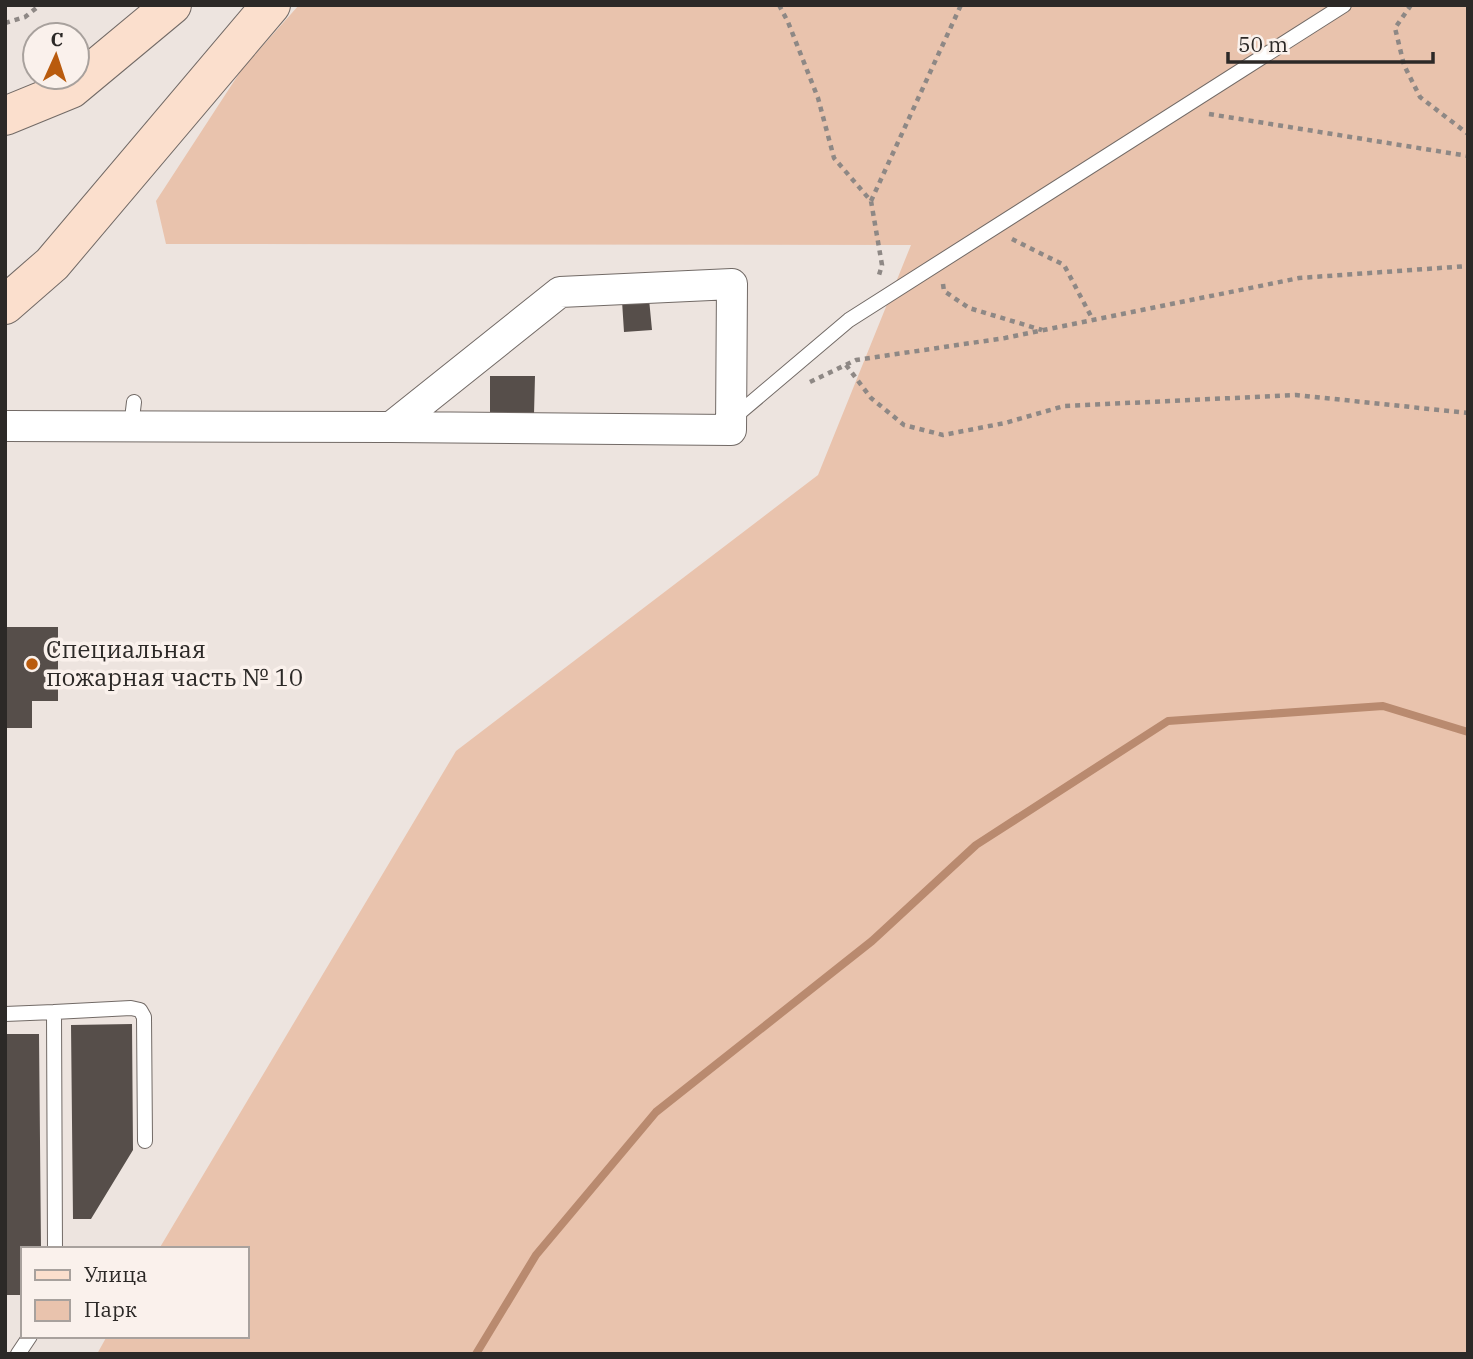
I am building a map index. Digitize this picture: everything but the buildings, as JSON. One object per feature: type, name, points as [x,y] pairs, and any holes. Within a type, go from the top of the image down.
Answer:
[{"type":"main road","points":[[5,116],[71,89],[172,5]]},
{"type":"main road","points":[[5,305],[52,264],[271,5]]},
{"type":"street","points":[[5,426],[132,415],[391,427],[731,430],[732,284],[560,292],[391,427]]},
{"type":"lane","points":[[731,420],[849,320],[1344,5]]},
{"type":"lane","points":[[5,1014],[131,1008],[140,1010],[144,1017],[145,1141]]},
{"type":"lane","points":[[54,1012],[55,1247]]},
{"type":"lane","points":[[18,1354],[29,1338]]},
{"type":"path","points":[[5,23],[25,17],[40,5]]},
{"type":"path","points":[[779,5],[818,99],[834,158],[871,201],[882,265],[870,307]]},
{"type":"path","points":[[871,201],[961,5]]},
{"type":"path","points":[[1411,5],[1395,28],[1404,65],[1420,97],[1468,134]]},
{"type":"path","points":[[1181,109],[1468,156]]},
{"type":"path","points":[[992,229],[1064,265],[1093,320]]},
{"type":"path","points":[[941,262],[944,291],[969,307],[1044,331]]},
{"type":"path","points":[[800,387],[856,360],[1044,331],[1298,278],[1468,266]]},
{"type":"path","points":[[846,365],[871,398],[904,425],[943,435],[1005,424],[1064,407],[1296,395],[1468,413]]},
{"type":"green space","points":[[299,5],[1468,5],[1468,1354],[97,1354],[106,1338],[248,1338],[248,1247],[160,1247],[456,751],[818,475],[911,245],[166,244],[156,201],[242,69]]},
{"type":"waterway","points":[[476,1354],[536,1255],[656,1112],[872,941],[976,845],[1168,721],[1383,706],[1468,732]]},
{"type":"place","name":"Специальная пожарная часть № 10","points":[[32,664]]}]
